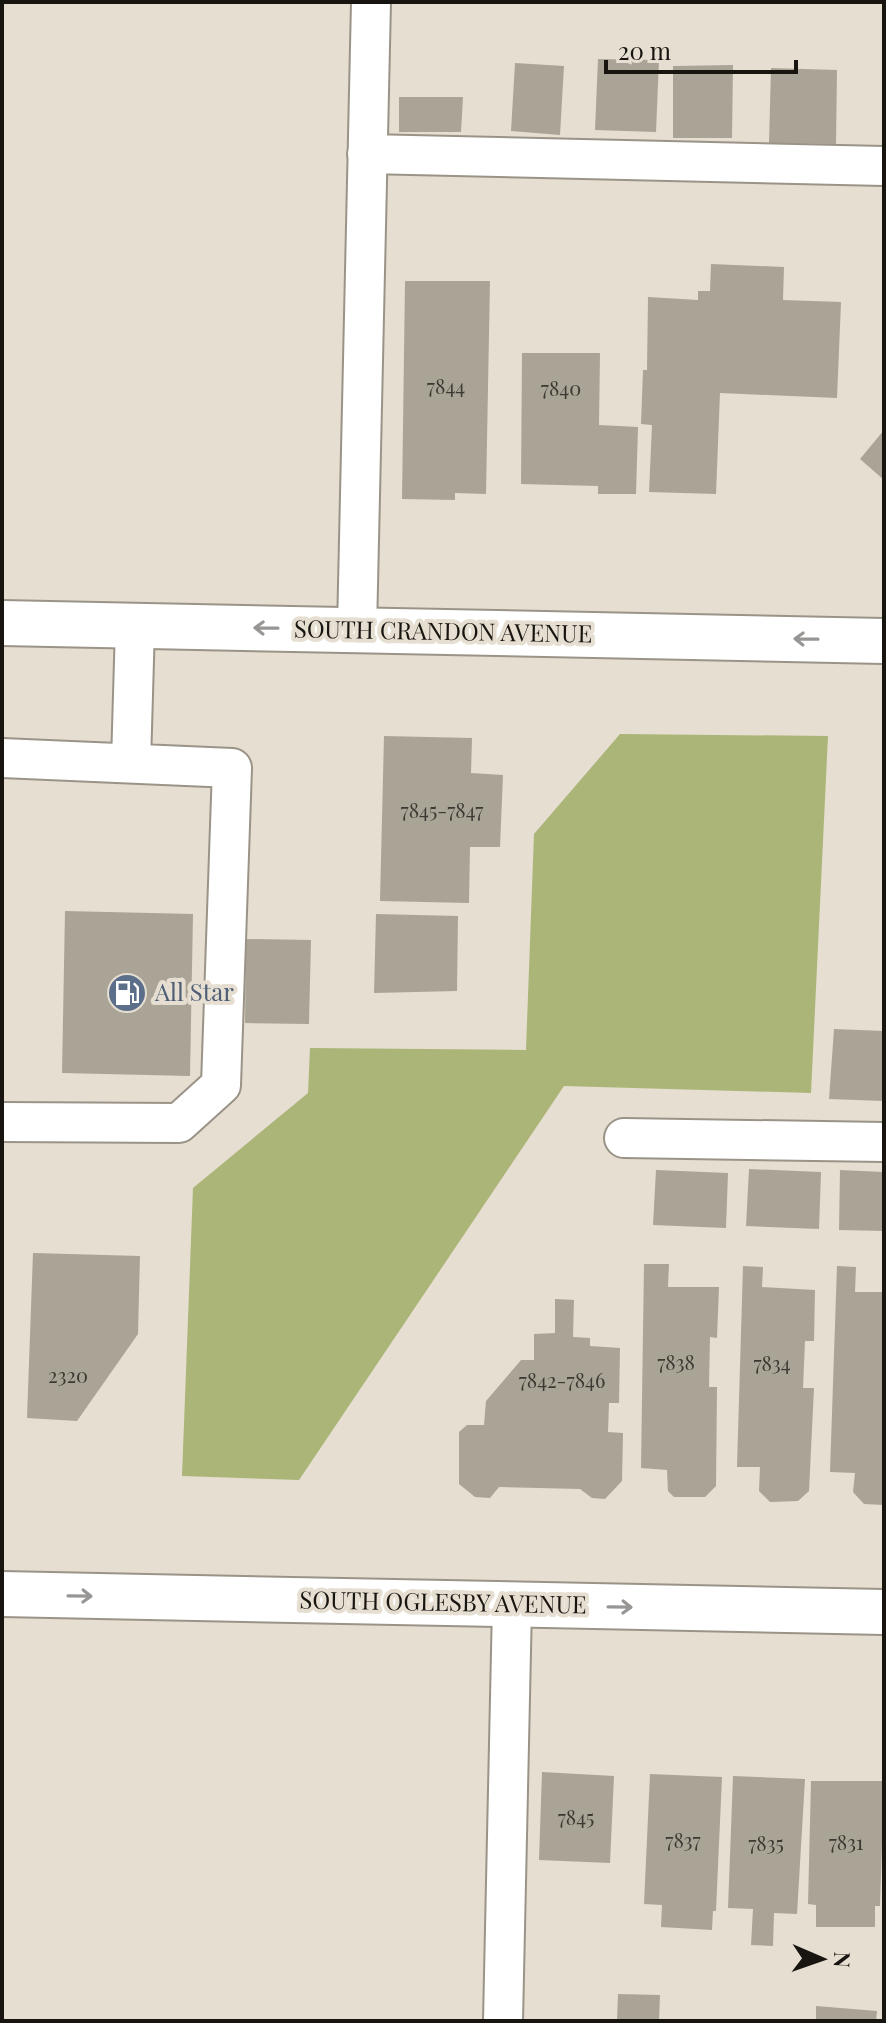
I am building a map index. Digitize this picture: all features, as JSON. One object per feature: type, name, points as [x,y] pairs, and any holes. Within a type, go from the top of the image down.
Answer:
[{"type":"street","name":"SOUTH CRANDON AVENUE","points":[[2,623],[884,641]]},
{"type":"street","name":"SOUTH OGLESBY AVENUE","points":[[2,1594],[884,1612]]},
{"type":"lane","points":[[357,630],[371,2]]},
{"type":"lane","points":[[367,154],[884,166]]},
{"type":"lane","points":[[131,763],[135,626]]},
{"type":"lane","points":[[2,758],[232,768],[221,1085],[179,1123],[2,1122]]},
{"type":"lane","points":[[624,1138],[884,1142]]},
{"type":"lane","points":[[503,2021],[512,1605]]},
{"type":"green space","points":[[620,734],[828,736],[811,1093],[564,1086],[299,1480],[182,1476],[193,1188],[308,1093],[310,1048],[526,1050],[534,834]]},
{"type":"building","points":[[598,59],[659,60],[656,132],[595,130]]},
{"type":"building","points":[[515,63],[564,66],[560,135],[511,131]]},
{"type":"building","points":[[733,65],[732,138],[673,138],[673,66]]},
{"type":"building","points":[[771,68],[837,70],[836,144],[769,143]]},
{"type":"building","points":[[399,97],[463,97],[461,132],[399,132]]},
{"type":"building","points":[[711,264],[784,267],[783,300],[841,302],[837,398],[720,393],[716,494],[649,492],[652,425],[641,424],[643,370],[647,370],[648,297],[698,300],[698,291],[710,291]]},
{"type":"building","points":[[405,281],[490,281],[486,494],[455,493],[455,500],[402,499]]},
{"type":"building","points":[[522,353],[600,353],[599,425],[638,427],[636,494],[598,494],[598,486],[521,484]]},
{"type":"building","points":[[884,430],[884,480],[860,459]]},
{"type":"building","points":[[384,736],[472,738],[471,773],[503,775],[500,847],[470,847],[469,903],[380,901]]},
{"type":"building","name":"All Star","points":[[65,911],[193,914],[190,1076],[62,1073]]},
{"type":"building","points":[[376,914],[458,916],[457,991],[374,993]]},
{"type":"building","points":[[246,939],[311,940],[309,1024],[245,1023]]},
{"type":"building","points":[[834,1029],[884,1031],[884,1101],[829,1099]]},
{"type":"building","points":[[749,1169],[821,1172],[819,1229],[746,1226]]},
{"type":"building","points":[[656,1170],[728,1173],[726,1228],[653,1225]]},
{"type":"building","points":[[840,1170],[884,1172],[884,1231],[839,1230]]},
{"type":"building","points":[[33,1253],[140,1256],[138,1334],[77,1421],[27,1418]]},
{"type":"building","points":[[644,1264],[669,1264],[668,1287],[719,1287],[717,1338],[710,1337],[709,1387],[717,1387],[716,1486],[705,1497],[674,1497],[668,1491],[667,1470],[641,1468]]},
{"type":"building","points":[[743,1266],[763,1267],[762,1287],[815,1290],[814,1341],[805,1341],[803,1388],[814,1388],[809,1491],[798,1501],[770,1502],[759,1491],[760,1467],[737,1467]]},
{"type":"building","points":[[837,1266],[856,1267],[855,1292],[884,1292],[884,1505],[864,1504],[853,1492],[855,1473],[830,1472]]},
{"type":"building","points":[[555,1299],[574,1300],[573,1337],[590,1338],[590,1346],[620,1348],[619,1403],[609,1403],[608,1432],[623,1433],[622,1481],[605,1499],[592,1498],[580,1489],[499,1487],[490,1498],[475,1497],[459,1484],[459,1432],[467,1425],[484,1425],[486,1401],[521,1360],[534,1360],[534,1334],[555,1333]]},
{"type":"building","points":[[542,1772],[614,1776],[610,1863],[539,1860]]},
{"type":"building","points":[[650,1774],[722,1777],[716,1911],[713,1911],[712,1930],[661,1927],[662,1905],[644,1904]]},
{"type":"building","points":[[733,1776],[805,1779],[797,1914],[774,1913],[773,1946],[751,1945],[753,1909],[728,1908]]},
{"type":"building","points":[[811,1781],[884,1781],[880,1906],[875,1906],[875,1927],[816,1927],[816,1905],[808,1904]]},
{"type":"building","points":[[618,1994],[660,1995],[659,2021],[617,2021]]},
{"type":"building","points":[[816,2006],[877,2011],[876,2021],[816,2021]]},
{"type":"place","name":"All Star","points":[[127,993]]}]
